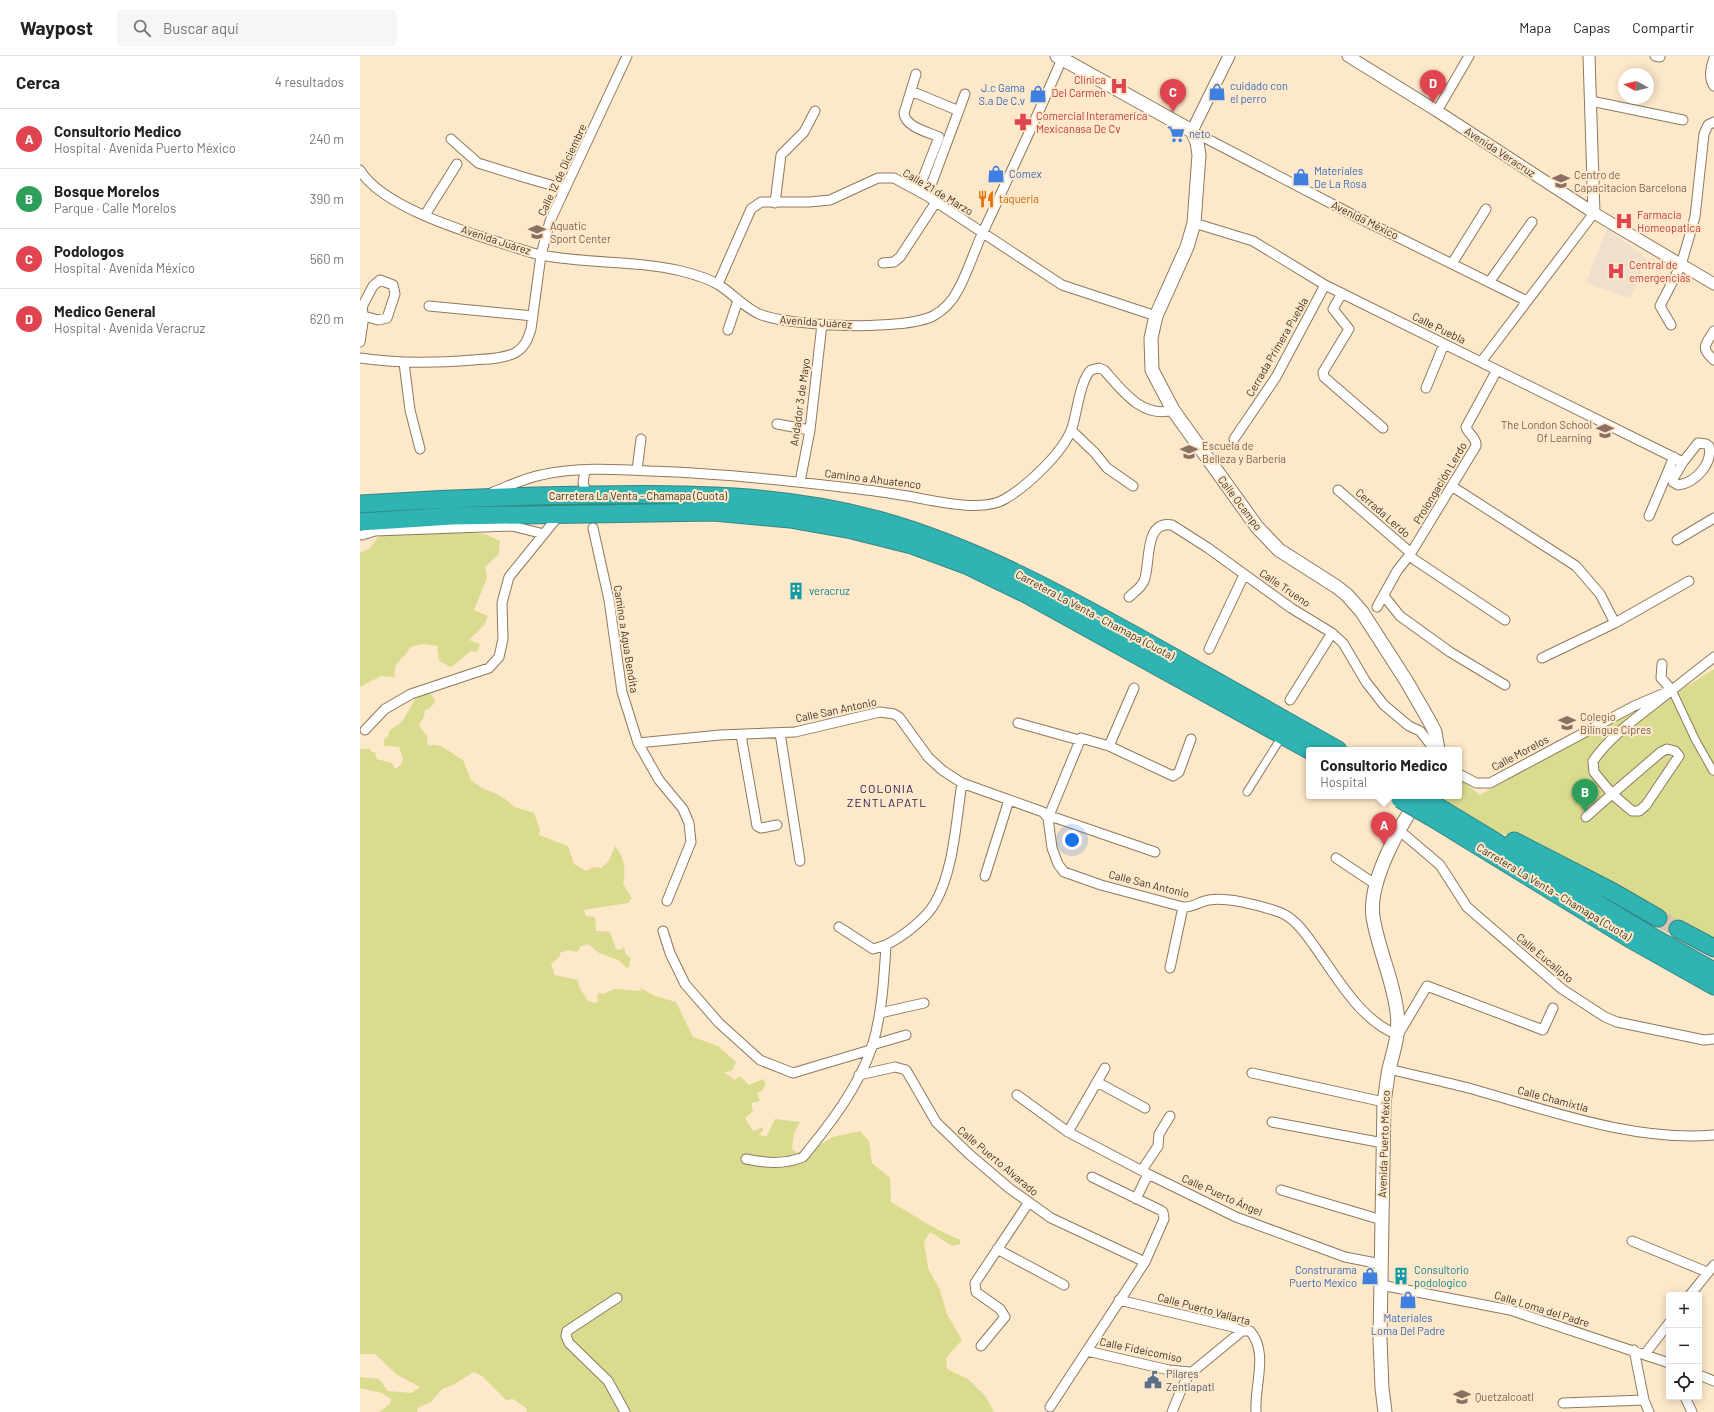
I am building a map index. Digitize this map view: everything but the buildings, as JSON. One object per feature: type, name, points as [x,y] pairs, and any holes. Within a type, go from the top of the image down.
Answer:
[{"type":"highway","name":"Carretera La Venta - Chamapa (Cuota)","points":[[360,504],[482,497],[710,495],[792,503],[859,515],[943,541],[986,558],[1028,578],[1096,613],[1333,747]]},
{"type":"highway","name":"Carretera La Venta - Chamapa (Cuota)","points":[[361,528],[452,516],[714,512],[790,519],[852,530],[912,545],[966,565],[1026,594],[1306,748]]},
{"type":"highway","name":"Carretera La Venta - Chamapa (Cuota)","points":[[1402,799],[1469,825],[1650,936],[1714,971]]},
{"type":"highway","name":"Carretera La Venta - Chamapa (Cuota)","points":[[1423,799],[1433,811],[1627,937],[1714,986]]},
{"type":"highway","points":[[1469,825],[1516,842],[1613,892],[1658,918]]},
{"type":"highway","points":[[1678,929],[1714,948]]},
{"type":"main road","name":"Avenida México","points":[[1061,57],[1192,131]]},
{"type":"main road","name":"Calle Ocampo","points":[[1192,131],[1197,142],[1199,155],[1194,223],[1187,247],[1156,316],[1152,338],[1152,370],[1173,410],[1261,532],[1279,550],[1337,587],[1347,595],[1362,612],[1407,682],[1430,722],[1435,732],[1438,747]]},
{"type":"main road","name":"Avenida Puerto México","points":[[1384,1410],[1380,1339],[1384,1102],[1389,1069],[1398,1035],[1397,1012],[1393,990],[1373,916],[1373,899],[1375,884],[1381,867],[1407,816],[1418,799]]},
{"type":"street","name":"Calle 12 de Diciembre","points":[[360,358],[404,363],[501,358],[514,353],[523,347],[528,339],[533,316],[541,255],[550,221],[627,56]]},
{"type":"street","points":[[1192,131],[1229,56]]},
{"type":"street","name":"Avenida Veracruz","points":[[1348,56],[1437,111],[1594,213],[1714,284]]},
{"type":"street","points":[[1437,111],[1469,56]]},
{"type":"street","points":[[1481,362],[1594,213],[1589,56]]},
{"type":"street","name":"Avenida Juárez","points":[[360,170],[364,177],[377,189],[425,215],[480,236],[541,255],[678,270],[718,284],[756,312],[772,318],[822,324],[899,324],[916,322],[933,316],[949,303],[958,291],[982,233],[1032,130],[1061,57]]},
{"type":"street","points":[[1714,58],[1710,69],[1711,82],[1714,86]]},
{"type":"street","points":[[916,74],[904,113],[906,122],[939,137],[918,191]]},
{"type":"street","points":[[911,91],[959,111]]},
{"type":"street","points":[[927,196],[965,94]]},
{"type":"street","points":[[1591,101],[1683,120]]},
{"type":"street","points":[[775,203],[781,155],[804,132],[815,111]]},
{"type":"street","points":[[1671,325],[1660,306],[1681,265],[1695,217],[1704,134],[1708,125],[1714,122]]},
{"type":"street","name":"Avenida México","points":[[1192,131],[1359,218],[1452,262],[1528,301]]},
{"type":"street","points":[[451,139],[478,163],[565,189]]},
{"type":"street","points":[[425,215],[457,164]]},
{"type":"street","name":"Calle 21 de Marzo","points":[[718,284],[751,209],[761,202],[775,203],[830,200],[878,178],[894,178],[927,196],[1062,285],[1156,316]]},
{"type":"street","points":[[883,262],[894,262],[900,258],[936,202]]},
{"type":"street","points":[[1452,262],[1486,209]]},
{"type":"street","points":[[1490,281],[1532,222]]},
{"type":"street","name":"Calle Puebla","points":[[1194,223],[1249,240],[1326,285],[1683,462]]},
{"type":"street","points":[[360,342],[364,316],[362,311],[363,305],[376,282],[384,281],[393,285],[395,294],[387,318],[378,320],[364,316]]},
{"type":"street","name":"Cerrada Primera Puebla","points":[[1234,440],[1276,377],[1326,285]]},
{"type":"street","points":[[1342,293],[1332,309],[1349,329],[1323,372],[1324,377],[1383,428]]},
{"type":"street","points":[[728,330],[738,300]]},
{"type":"street","points":[[430,306],[533,316]]},
{"type":"street","name":"Andador 3 de Mayo","points":[[800,482],[810,430],[822,324]]},
{"type":"street","points":[[1714,331],[1705,348],[1706,352],[1714,360]]},
{"type":"street","points":[[1426,388],[1444,344]]},
{"type":"street","points":[[404,363],[410,410],[420,449]]},
{"type":"street","name":"Camino a Ahuatenco","points":[[482,497],[541,475],[585,470],[637,470],[705,473],[800,482],[960,504],[988,505],[1003,500],[1031,479],[1053,457],[1071,430],[1085,379],[1088,372],[1095,368],[1104,370],[1133,401],[1149,411],[1162,413],[1173,410]]},
{"type":"street","name":"Prolongación Lerdo","points":[[1378,607],[1397,571],[1410,555],[1453,487],[1476,446],[1475,439],[1467,431],[1468,423],[1497,370]]},
{"type":"street","points":[[777,424],[810,430]]},
{"type":"street","points":[[1071,430],[1108,468],[1133,486]]},
{"type":"street","points":[[637,470],[641,439]]},
{"type":"street","points":[[1698,444],[1706,444],[1709,446],[1709,455],[1704,469],[1685,485],[1678,486],[1673,482],[1673,479],[1683,462],[1698,444]]},
{"type":"street","points":[[1649,516],[1674,457]]},
{"type":"street","points":[[582,488],[585,470]]},
{"type":"street","points":[[1453,487],[1576,566],[1600,594],[1615,623]]},
{"type":"street","name":"Cerrada Lerdo","points":[[1338,490],[1410,555],[1505,620]]},
{"type":"street","points":[[1677,540],[1714,518]]},
{"type":"street","points":[[365,730],[385,709],[411,694],[489,668],[499,657],[502,645],[502,604],[509,577],[556,519]]},
{"type":"street","name":"Calle Trueno","points":[[1129,597],[1141,586],[1144,580],[1151,537],[1160,526],[1166,524],[1172,525],[1332,633],[1342,643],[1366,682],[1384,705],[1409,726],[1420,731],[1433,747]]},
{"type":"street","points":[[361,528],[375,531],[512,526],[544,534]]},
{"type":"street","name":"Camino a Agua Bendita","points":[[592,528],[609,600],[622,692],[638,743],[659,780],[683,809],[689,823],[691,842],[667,901]]},
{"type":"street","points":[[1209,649],[1244,575]]},
{"type":"street","points":[[1542,658],[1615,623],[1689,581]]},
{"type":"street","points":[[1384,596],[1400,616],[1450,652],[1505,685]]},
{"type":"street","points":[[1290,700],[1332,633]]},
{"type":"street","name":"Calle Morelos","points":[[1462,776],[1476,783],[1490,783],[1634,706],[1672,690],[1714,657]]},
{"type":"street","points":[[1662,664],[1661,678],[1672,690],[1694,739],[1713,770]]},
{"type":"street","points":[[1109,746],[1134,688]]},
{"type":"street","points":[[1586,817],[1612,794],[1661,752],[1667,748],[1675,751],[1679,756],[1646,805],[1639,811],[1632,811],[1612,794],[1594,772],[1593,761],[1612,739],[1672,690]]},
{"type":"street","name":"Calle San Antonio","points":[[638,743],[673,739],[780,734],[795,732],[880,712],[894,714],[903,720],[928,757],[942,770],[962,783],[1036,808],[1043,812],[1048,818]]},
{"type":"street","points":[[1018,723],[1079,740],[1084,738],[1109,746],[1173,776],[1179,772],[1191,739]]},
{"type":"street","points":[[780,734],[800,861]]},
{"type":"street","points":[[741,735],[757,826],[761,828],[777,825]]},
{"type":"street","name":"Calle San Antonio","points":[[1079,740],[1048,818],[1052,848],[1058,864],[1064,872],[1101,885],[1183,907],[1190,908],[1209,900],[1226,900],[1277,911],[1289,917],[1302,929],[1363,1011],[1384,1029],[1398,1035]]},
{"type":"street","points":[[1247,792],[1279,741]]},
{"type":"street","points":[[839,927],[872,949],[886,944],[907,932],[934,904],[948,866],[962,783]]},
{"type":"street","points":[[985,876],[1009,800]]},
{"type":"street","points":[[1048,818],[1056,818],[1155,852]]},
{"type":"street","name":"Calle Eucalipto","points":[[1400,831],[1440,865],[1467,907],[1562,989],[1605,1017],[1617,1022],[1704,1040],[1714,1040]]},
{"type":"street","points":[[1336,858],[1375,884]]},
{"type":"street","points":[[1170,968],[1183,907]]},
{"type":"street","points":[[663,931],[670,953],[685,984],[718,1022],[760,1060],[793,1073],[906,1035]]},
{"type":"street","points":[[746,1160],[774,1164],[793,1162],[803,1157],[846,1100],[871,1048],[880,1013],[886,944]]},
{"type":"street","points":[[1398,1035],[1427,986],[1543,1030],[1553,1008]]},
{"type":"street","points":[[880,1013],[924,1003]]},
{"type":"street","name":"Calle Puerto Alvarado","points":[[859,1075],[895,1067],[902,1067],[906,1070],[936,1122],[985,1168],[1051,1218],[1144,1262]]},
{"type":"street","points":[[1070,1128],[1105,1068]]},
{"type":"street","name":"Calle Chamixtla","points":[[1389,1069],[1472,1089],[1578,1119],[1637,1130],[1674,1134],[1714,1135]]},
{"type":"street","points":[[1252,1073],[1384,1102]]},
{"type":"street","points":[[1097,1082],[1145,1108]]},
{"type":"street","name":"Calle Puerto Ángel","points":[[1017,1095],[1145,1172],[1236,1217],[1345,1257],[1381,1264]]},
{"type":"street","points":[[1136,1199],[1145,1172],[1158,1146],[1159,1134],[1170,1116]]},
{"type":"street","points":[[1272,1122],[1383,1143]]},
{"type":"street","points":[[1050,1408],[1144,1262],[1162,1225],[1164,1215],[1160,1210],[1092,1177]]},
{"type":"street","points":[[1281,1190],[1382,1220]]},
{"type":"street","points":[[981,1346],[1005,1317],[1000,1309],[976,1292],[974,1286],[977,1279],[1029,1202]]},
{"type":"street","points":[[1632,1241],[1707,1272]]},
{"type":"street","points":[[997,1249],[1064,1285]]},
{"type":"street","points":[[1692,1292],[1714,1264]]},
{"type":"street","name":"Calle Loma del Padre","points":[[1381,1285],[1510,1310],[1666,1362]]},
{"type":"street","points":[[617,1298],[567,1331],[566,1336],[569,1342],[608,1381],[625,1412]]},
{"type":"street","name":"Calle Puerto Vallarta","points":[[1119,1300],[1233,1327],[1242,1331],[1250,1331],[1259,1347],[1256,1412]]},
{"type":"street","points":[[1645,1354],[1666,1327]]},
{"type":"street","points":[[1172,1412],[1190,1372],[1192,1373],[1242,1331]]},
{"type":"street","points":[[1634,1350],[1644,1400],[1649,1412]]},
{"type":"street","name":"Calle Fideicomiso","points":[[1087,1351],[1170,1370],[1190,1372]]},
{"type":"street","points":[[1702,1376],[1714,1381]]},
{"type":"street","points":[[1563,1404],[1644,1400]]},
{"type":"street","points":[[1686,1400],[1692,1412]]},
{"type":"shaded area","name":"Central de emergencias","points":[[1607,228],[1647,259],[1630,298],[1586,283]]},
{"type":"green space","points":[[450,530],[485,534],[500,541],[499,554],[485,567],[487,578],[474,610],[488,616],[484,625],[469,640],[480,644],[477,652],[471,651],[451,667],[439,661],[437,646],[423,644],[410,647],[395,668],[395,677],[381,676],[360,687],[360,553],[370,548],[377,538],[385,534],[402,536]]},
{"type":"green space","points":[[1714,669],[1714,941],[1622,888],[1513,837],[1484,828],[1435,799],[1462,799],[1462,780],[1480,795],[1568,744],[1674,694]]},
{"type":"green space","points":[[428,691],[436,701],[429,709],[425,710],[419,726],[427,736],[428,746],[438,745],[446,749],[463,760],[471,780],[482,788],[501,796],[515,807],[534,813],[540,830],[539,835],[568,846],[574,864],[586,871],[594,867],[601,868],[609,861],[615,846],[621,855],[624,864],[623,884],[632,898],[628,903],[584,910],[586,916],[595,917],[596,931],[610,932],[616,949],[620,950],[624,947],[626,955],[631,958],[628,969],[618,960],[599,953],[588,944],[581,946],[577,952],[568,950],[560,953],[560,956],[551,964],[555,975],[578,980],[579,987],[588,1001],[597,1003],[598,993],[604,994],[614,989],[642,991],[639,987],[655,996],[676,1002],[693,1037],[718,1046],[736,1062],[732,1071],[724,1072],[735,1080],[740,1076],[749,1085],[763,1079],[766,1083],[762,1091],[757,1093],[760,1101],[751,1103],[753,1111],[745,1118],[753,1131],[763,1127],[763,1131],[759,1134],[766,1137],[775,1119],[800,1122],[794,1134],[792,1149],[799,1154],[811,1150],[833,1137],[860,1131],[869,1141],[872,1163],[890,1178],[891,1202],[933,1227],[960,1240],[960,1244],[952,1246],[930,1232],[924,1242],[928,1268],[940,1290],[947,1314],[962,1340],[946,1358],[947,1369],[968,1379],[986,1397],[994,1412],[527,1412],[526,1408],[513,1399],[506,1400],[482,1376],[474,1372],[451,1386],[442,1389],[431,1402],[418,1408],[417,1412],[379,1412],[390,1404],[391,1399],[382,1393],[360,1388],[360,1377],[379,1379],[388,1391],[411,1393],[420,1387],[396,1374],[375,1354],[360,1354],[360,749],[371,749],[371,752],[375,752],[377,759],[392,763],[395,769],[401,765],[403,758],[399,747],[384,746],[384,739],[388,737],[391,729],[400,723],[404,718],[415,699],[414,694]]},
{"type":"tunnel","points":[[1658,918],[1678,929]]},
{"type":"place","name":"Clinica Del Carmen","points":[[1119,86]]},
{"type":"place","name":"cuidado con el perro","points":[[1217,92]]},
{"type":"place","name":"J.c Gama S.a De C.v","points":[[1038,94]]},
{"type":"place","name":"Medico General","points":[[1433,103]]},
{"type":"place","name":"Podologos","points":[[1173,112]]},
{"type":"place","name":"Comercial Interamerica Mexicanasa De Cv","points":[[1023,122]]},
{"type":"place","name":"neto","points":[[1176,134]]},
{"type":"place","name":"Comex","points":[[996,174]]},
{"type":"place","name":"Materiales De La Rosa","points":[[1301,177]]},
{"type":"place","name":"Centro de Capacitacion Barcelona","points":[[1561,181]]},
{"type":"place","name":"taqueria","points":[[986,199]]},
{"type":"place","name":"Farmacia Homeopatica","points":[[1624,221]]},
{"type":"place","name":"Aquatic Sport Center","points":[[537,232]]},
{"type":"place","name":"Central de emergencias","points":[[1616,271]]},
{"type":"place","name":"The London School Of Learning","points":[[1605,431]]},
{"type":"place","name":"Escuela de Belleza y Barbería","points":[[1189,452]]},
{"type":"place","name":"veracruz","points":[[796,591]]},
{"type":"place","name":"Colegio Bilingue Cipres","points":[[1567,723]]},
{"type":"place","name":"Bosque Morelos","points":[[1585,812]]},
{"type":"place","name":"Consultorio Medico","points":[[1384,845]]},
{"type":"place","name":"Construrama Puerto Mexico","points":[[1370,1276]]},
{"type":"place","name":"Consultorio podologico","points":[[1401,1276]]},
{"type":"place","name":"Materiales Loma Del Padre","points":[[1408,1300]]},
{"type":"place","name":"Pilares Zentlapatl","points":[[1153,1380]]},
{"type":"place","name":"Quetzalcoatl","points":[[1462,1397]]},
{"type":"district","name":"COLONIA ZENTLAPATL","points":[[887,796]]}]
